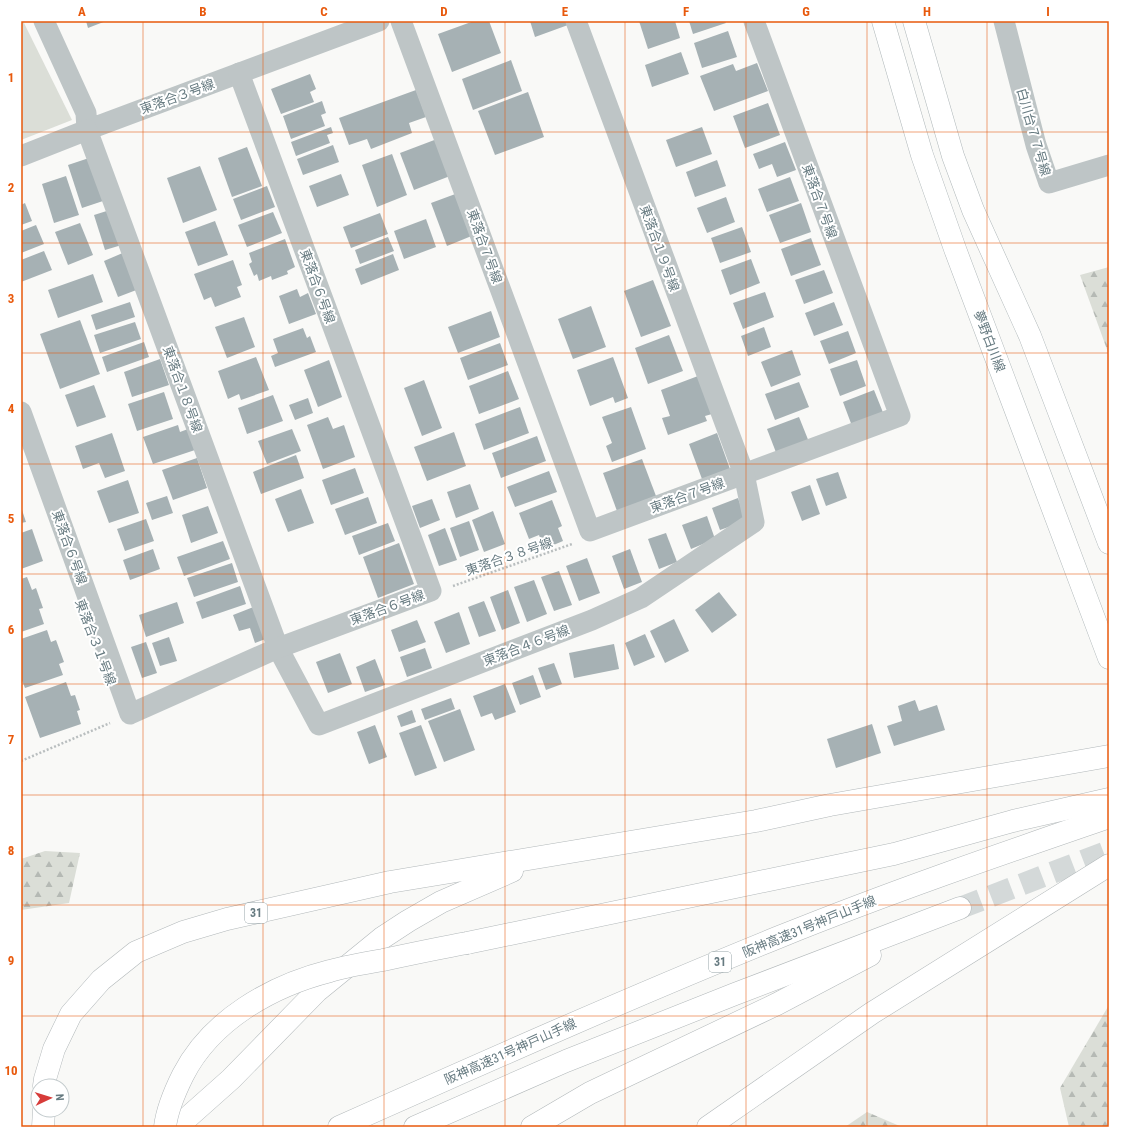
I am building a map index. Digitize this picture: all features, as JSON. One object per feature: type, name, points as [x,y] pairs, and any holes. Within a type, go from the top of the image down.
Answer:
[{"type":"main road","name":"夢野白川線","points":[[883,21],[922,155],[955,249],[1109,658]]},
{"type":"main road","points":[[914,21],[956,163],[973,210],[1030,336],[1109,543]]},
{"type":"main road","name":"31","points":[[45,1078],[54,1049],[71,1014],[101,980],[136,952],[182,932],[235,918],[390,882],[756,821],[830,805],[1109,756]]},
{"type":"main road","points":[[165,1127],[179,1083],[189,1064],[203,1044],[239,1011],[278,989],[304,979],[330,970],[894,854],[1013,822],[1109,799]]},
{"type":"main road","name":"阪神高速31号神戸山手線","points":[[339,1127],[532,1041],[780,936],[937,876],[1109,817]]},
{"type":"main road","name":"31","points":[[177,1127],[231,1079],[317,991],[382,938],[408,920],[441,902],[544,857]]},
{"type":"main road","points":[[708,1127],[872,1012],[1109,865]]},
{"type":"main road","points":[[414,1127],[566,1061],[735,994],[960,908],[777,1004],[590,1093],[532,1127]]},
{"type":"street","points":[[44,21],[86,113],[87,130]]},
{"type":"street","name":"東落合３号線","points":[[21,156],[379,21]]},
{"type":"street","name":"東落合７号線","points":[[401,21],[590,532],[900,416],[754,21]]},
{"type":"street","name":"東落合１９号線","points":[[576,21],[744,474]]},
{"type":"street","name":"白川台７７号線","points":[[1004,21],[1036,145],[1049,183],[1109,165]]},
{"type":"street","name":"東落合６号線","points":[[21,412],[130,714],[278,648],[431,591],[239,73]]},
{"type":"street","name":"東落合１８号線","points":[[87,130],[278,648]]},
{"type":"street","name":"東落合４６号線","points":[[278,648],[319,725],[592,620],[641,598],[754,522],[744,474]]},
{"type":"path","name":"東落合３８号線","points":[[431,591],[444,589],[575,543],[590,532]]},
{"type":"path","points":[[21,761],[115,721]]},
{"type":"green space","points":[[21,21],[23,21],[72,120],[21,140]]},
{"type":"green space","points":[[1109,267],[1109,355],[1080,275]]},
{"type":"green space","points":[[45,851],[80,853],[69,903],[21,910],[21,859]]},
{"type":"green space","points":[[1109,1005],[1109,1127],[1069,1127],[1060,1088]]},
{"type":"green space","points":[[867,1112],[902,1127],[845,1127]]},
{"type":"building","points":[[86,21],[106,21],[88,28]]},
{"type":"building","points":[[474,21],[489,21],[501,53],[452,72],[438,34]]},
{"type":"building","points":[[530,21],[567,21],[568,25],[535,37]]},
{"type":"building","points":[[639,21],[675,21],[680,38],[648,49]]},
{"type":"building","points":[[689,21],[725,21],[726,23],[693,34]]},
{"type":"building","points":[[728,31],[737,57],[702,68],[694,43]]},
{"type":"building","points":[[681,52],[689,74],[652,87],[645,65]]},
{"type":"building","points":[[511,60],[522,91],[473,110],[462,79]]},
{"type":"building","points":[[757,63],[768,91],[714,111],[700,76],[733,64],[736,71]]},
{"type":"building","points":[[310,74],[316,89],[310,92],[314,102],[281,114],[271,89]]},
{"type":"building","points":[[416,90],[426,117],[409,123],[412,133],[371,149],[367,139],[349,145],[339,118]]},
{"type":"building","points":[[528,92],[544,137],[495,155],[478,111]]},
{"type":"building","points":[[322,101],[326,113],[321,115],[325,126],[291,139],[283,116]]},
{"type":"building","points":[[768,103],[780,135],[745,148],[733,116]]},
{"type":"building","points":[[331,127],[333,133],[327,135],[330,143],[296,156],[291,142]]},
{"type":"building","points":[[702,127],[712,154],[676,167],[666,140]]},
{"type":"building","points":[[437,139],[450,176],[414,190],[400,153]]},
{"type":"building","points":[[785,142],[796,170],[777,177],[772,164],[759,169],[753,154]]},
{"type":"building","points":[[333,145],[339,162],[303,175],[297,159]]},
{"type":"building","points":[[247,147],[262,186],[232,197],[218,158]]},
{"type":"building","points":[[392,154],[407,195],[377,207],[362,165]]},
{"type":"building","points":[[92,157],[106,200],[82,208],[68,165]]},
{"type":"building","points":[[717,160],[726,186],[695,197],[686,172]]},
{"type":"building","points":[[200,166],[217,210],[183,223],[167,178]]},
{"type":"building","points":[[341,174],[349,195],[317,207],[309,186]]},
{"type":"building","points":[[66,176],[79,215],[54,223],[42,184]]},
{"type":"building","points":[[790,177],[799,201],[767,212],[758,189]]},
{"type":"building","points":[[267,186],[275,207],[241,220],[233,199]]},
{"type":"building","points":[[458,193],[474,235],[447,246],[431,203]]},
{"type":"building","points":[[726,197],[735,222],[707,233],[697,208]]},
{"type":"building","points":[[25,203],[32,221],[21,225],[21,205]]},
{"type":"building","points":[[801,203],[811,232],[780,243],[769,215]]},
{"type":"building","points":[[113,209],[125,244],[105,250],[94,215]]},
{"type":"building","points":[[273,212],[282,233],[247,247],[238,225]]},
{"type":"building","points":[[380,213],[388,234],[351,248],[343,227]]},
{"type":"building","points":[[426,219],[436,247],[404,259],[394,231]]},
{"type":"building","points":[[215,221],[228,255],[198,266],[185,232]]},
{"type":"building","points":[[80,223],[93,255],[68,265],[55,232]]},
{"type":"building","points":[[36,225],[44,244],[21,253],[21,231]]},
{"type":"building","points":[[742,227],[751,252],[720,263],[711,238]]},
{"type":"building","points":[[388,237],[394,251],[360,264],[355,250]]},
{"type":"building","points":[[811,238],[821,265],[791,276],[781,249]]},
{"type":"building","points":[[285,239],[295,267],[287,271],[288,274],[272,280],[271,276],[259,281],[257,274],[254,276],[249,264],[252,262],[249,253]]},
{"type":"building","points":[[44,251],[52,270],[21,282],[21,260]]},
{"type":"building","points":[[125,252],[139,289],[118,297],[104,261]]},
{"type":"building","points":[[393,254],[399,270],[361,285],[355,269]]},
{"type":"building","points":[[751,259],[760,283],[730,295],[721,270]]},
{"type":"building","points":[[233,260],[242,285],[237,287],[241,297],[215,307],[211,297],[204,300],[194,274]]},
{"type":"building","points":[[824,270],[833,293],[804,304],[795,280]]},
{"type":"building","points":[[93,274],[103,302],[58,318],[48,290]]},
{"type":"building","points":[[653,280],[671,326],[641,337],[624,291]]},
{"type":"building","points":[[297,289],[300,297],[308,293],[316,314],[289,324],[279,296]]},
{"type":"building","points":[[765,292],[774,317],[743,329],[733,303]]},
{"type":"building","points":[[130,302],[135,317],[96,330],[91,315]]},
{"type":"building","points":[[834,302],[843,325],[814,336],[805,313]]},
{"type":"building","points":[[591,306],[606,347],[573,359],[558,319]]},
{"type":"building","points":[[491,311],[500,337],[458,353],[448,327]]},
{"type":"building","points":[[244,317],[255,347],[227,358],[215,327]]},
{"type":"building","points":[[80,320],[100,374],[60,389],[40,334]]},
{"type":"building","points":[[135,322],[141,339],[100,353],[94,335]]},
{"type":"building","points":[[764,327],[771,347],[748,356],[741,336]]},
{"type":"building","points":[[303,328],[307,338],[310,336],[316,352],[275,367],[271,356],[278,353],[273,339]]},
{"type":"building","points":[[848,331],[856,353],[829,364],[820,341]]},
{"type":"building","points":[[669,335],[683,371],[648,384],[635,348]]},
{"type":"building","points":[[144,342],[149,357],[107,372],[102,357]]},
{"type":"building","points":[[500,343],[508,365],[468,380],[460,358]]},
{"type":"building","points":[[792,350],[801,375],[771,387],[761,362]]},
{"type":"building","points":[[256,357],[269,390],[241,400],[239,394],[228,399],[218,371]]},
{"type":"building","points":[[613,357],[628,398],[615,403],[613,397],[590,406],[577,370]]},
{"type":"building","points":[[160,359],[169,385],[132,397],[124,372]]},
{"type":"building","points":[[329,360],[342,397],[318,407],[304,370]]},
{"type":"building","points":[[857,360],[866,386],[840,396],[830,369]]},
{"type":"building","points":[[508,371],[519,399],[479,414],[469,386]]},
{"type":"building","points":[[698,376],[712,414],[705,416],[707,421],[668,435],[662,418],[670,416],[661,390]]},
{"type":"building","points":[[424,380],[442,428],[422,436],[404,388]]},
{"type":"building","points":[[799,382],[809,407],[775,420],[765,394]]},
{"type":"building","points":[[94,385],[106,417],[77,427],[65,395]]},
{"type":"building","points":[[874,390],[884,415],[852,426],[843,402]]},
{"type":"building","points":[[164,392],[173,419],[137,431],[128,404]]},
{"type":"building","points":[[273,395],[283,421],[247,434],[238,408]]},
{"type":"building","points":[[308,398],[313,413],[295,420],[289,405]]},
{"type":"building","points":[[520,407],[529,433],[484,450],[475,424]]},
{"type":"building","points":[[631,407],[646,449],[612,462],[606,446],[612,443],[602,417]]},
{"type":"building","points":[[328,417],[333,429],[344,425],[355,457],[323,469],[307,425]]},
{"type":"building","points":[[799,417],[809,442],[777,455],[767,429]]},
{"type":"building","points":[[178,425],[180,432],[188,429],[195,450],[153,464],[143,437]]},
{"type":"building","points":[[292,429],[301,451],[267,464],[258,441]]},
{"type":"building","points":[[454,432],[466,466],[427,481],[414,447]]},
{"type":"building","points":[[112,433],[125,471],[105,478],[99,463],[83,469],[75,446]]},
{"type":"building","points":[[717,433],[730,469],[702,479],[689,444]]},
{"type":"building","points":[[537,436],[546,461],[501,478],[492,453]]},
{"type":"building","points":[[296,455],[304,478],[261,494],[253,472]]},
{"type":"building","points":[[197,458],[207,488],[173,500],[162,470]]},
{"type":"building","points":[[642,459],[656,496],[617,511],[603,473]]},
{"type":"building","points":[[355,468],[364,493],[331,505],[322,480]]},
{"type":"building","points":[[549,471],[557,492],[515,507],[507,487]]},
{"type":"building","points":[[838,472],[847,498],[826,506],[816,479]]},
{"type":"building","points":[[128,480],[139,513],[109,523],[97,491]]},
{"type":"building","points":[[470,484],[479,509],[456,518],[447,492]]},
{"type":"building","points":[[810,485],[820,514],[802,521],[791,492]]},
{"type":"building","points":[[301,489],[314,523],[288,532],[275,499]]},
{"type":"building","points":[[167,496],[173,513],[152,520],[146,503]]},
{"type":"building","points":[[368,497],[377,523],[345,535],[335,509]]},
{"type":"building","points":[[738,498],[746,521],[720,530],[712,508]]},
{"type":"building","points":[[432,499],[440,520],[420,528],[412,506]]},
{"type":"building","points":[[552,500],[562,526],[558,528],[563,541],[544,549],[539,535],[529,539],[519,513]]},
{"type":"building","points":[[208,506],[218,533],[191,543],[182,515]]},
{"type":"building","points":[[21,507],[26,522],[21,523]]},
{"type":"building","points":[[493,511],[505,544],[484,552],[472,520]]},
{"type":"building","points":[[707,516],[715,539],[691,549],[682,525]]},
{"type":"building","points":[[146,519],[154,541],[125,551],[117,529]]},
{"type":"building","points":[[469,521],[479,550],[460,557],[450,528]]},
{"type":"building","points":[[388,523],[395,541],[359,555],[352,536]]},
{"type":"building","points":[[445,528],[457,560],[439,566],[428,535]]},
{"type":"building","points":[[32,529],[43,561],[21,569],[21,533]]},
{"type":"building","points":[[666,533],[677,562],[659,569],[648,539]]},
{"type":"building","points":[[223,541],[230,559],[184,576],[177,557]]},
{"type":"building","points":[[399,543],[414,584],[378,598],[363,557]]},
{"type":"building","points":[[153,549],[160,569],[130,580],[123,560]]},
{"type":"building","points":[[630,549],[642,582],[624,589],[612,556]]},
{"type":"building","points":[[587,558],[600,593],[579,601],[566,566]]},
{"type":"building","points":[[232,563],[238,582],[194,597],[187,578]]},
{"type":"building","points":[[559,571],[572,605],[554,611],[541,577]]},
{"type":"building","points":[[27,577],[32,590],[36,588],[43,608],[39,609],[44,624],[21,632],[21,579]]},
{"type":"building","points":[[534,580],[547,614],[527,622],[514,587]]},
{"type":"building","points":[[240,586],[246,604],[202,619],[196,602]]},
{"type":"building","points":[[508,590],[520,623],[502,630],[490,597]]},
{"type":"building","points":[[719,592],[737,615],[712,633],[695,610]]},
{"type":"building","points":[[484,601],[496,631],[479,637],[468,607]]},
{"type":"building","points":[[177,602],[184,623],[146,637],[139,615]]},
{"type":"building","points":[[256,606],[268,638],[255,643],[250,628],[239,631],[233,615]]},
{"type":"building","points":[[459,612],[470,644],[446,653],[434,622]]},
{"type":"building","points":[[674,619],[689,651],[665,663],[650,631]]},
{"type":"building","points":[[417,620],[426,642],[399,652],[391,630]]},
{"type":"building","points":[[47,630],[51,642],[56,640],[64,662],[59,664],[63,675],[25,688],[21,678],[21,639]]},
{"type":"building","points":[[645,634],[655,657],[634,666],[625,643]]},
{"type":"building","points":[[169,637],[177,661],[160,666],[152,643]]},
{"type":"building","points":[[146,642],[157,673],[142,678],[131,647]]},
{"type":"building","points":[[614,644],[619,669],[574,678],[569,653]]},
{"type":"building","points":[[425,648],[432,668],[407,677],[400,657]]},
{"type":"building","points":[[340,653],[352,684],[328,693],[316,662]]},
{"type":"building","points":[[375,659],[385,685],[365,692],[356,667]]},
{"type":"building","points":[[554,663],[562,684],[546,690],[538,668]]},
{"type":"building","points":[[533,675],[541,697],[520,705],[512,683]]},
{"type":"building","points":[[66,682],[71,696],[75,695],[80,710],[77,711],[81,724],[40,738],[25,697]]},
{"type":"building","points":[[505,684],[516,712],[495,720],[492,713],[481,717],[473,696]]},
{"type":"building","points":[[451,698],[455,709],[425,720],[421,709]]},
{"type":"building","points":[[915,700],[919,711],[937,705],[945,730],[894,746],[887,726],[902,721],[898,706]]},
{"type":"building","points":[[460,709],[475,750],[444,762],[428,721]]},
{"type":"building","points":[[412,710],[416,722],[401,727],[397,716]]},
{"type":"building","points":[[872,724],[881,753],[836,768],[827,739]]},
{"type":"building","points":[[375,725],[387,757],[369,764],[357,732]]},
{"type":"building","points":[[421,725],[437,768],[415,776],[399,733]]},
{"type":"tunnel","points":[[960,908],[1109,851]]}]
